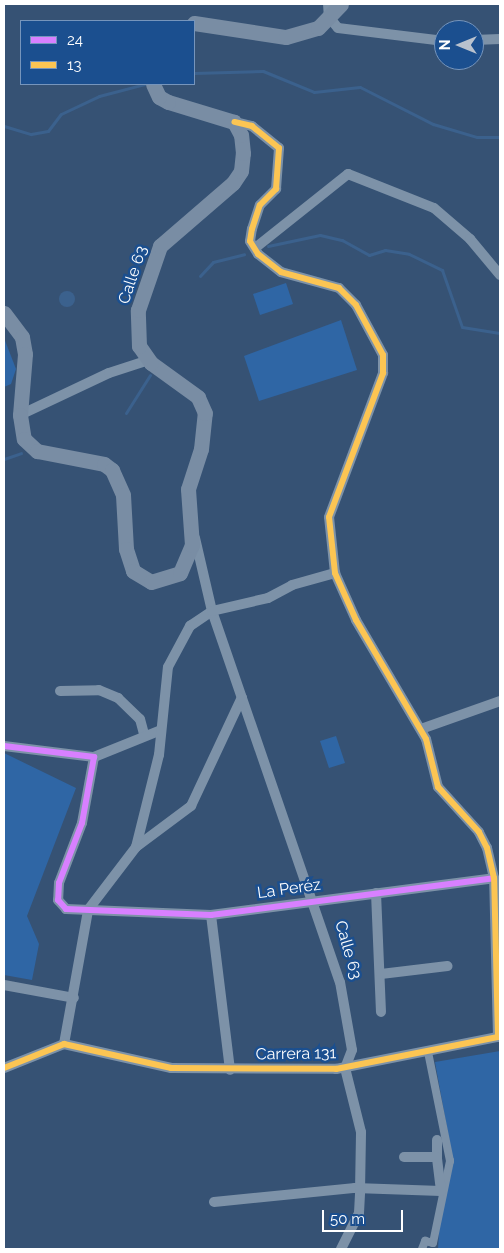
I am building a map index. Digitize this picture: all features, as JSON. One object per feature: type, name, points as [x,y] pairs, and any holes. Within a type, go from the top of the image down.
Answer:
[{"type":"main road","points":[[195,23],[286,37],[318,28],[329,10],[341,4]]},
{"type":"main road","points":[[153,85],[159,97],[168,102],[234,122]]},
{"type":"main road","name":"Calle 63","points":[[20,415],[24,439],[37,451],[104,464],[112,470],[123,495],[128,560],[141,578],[161,582],[186,567],[194,535],[188,489],[201,448],[206,413],[198,397],[149,360],[139,346],[136,328],[149,275],[160,246],[175,228],[220,196],[241,171],[241,135],[234,122]]},
{"type":"main road","points":[[4,313],[22,338],[25,372],[20,415]]},
{"type":"street","points":[[329,10],[338,28],[434,40]]},
{"type":"street","points":[[484,40],[500,39]]},
{"type":"street","points":[[234,122],[252,126],[280,148],[280,176],[276,189],[260,205],[250,240],[264,263],[281,272],[339,288],[356,305],[383,355],[382,373],[330,517],[334,573],[356,620],[421,729],[438,787],[475,827],[487,848],[497,876],[499,955]]},
{"type":"street","points":[[255,248],[348,174],[434,208],[470,239],[500,275]]},
{"type":"street","points":[[20,415],[109,373],[149,360]]},
{"type":"street","name":"Calle 63","points":[[194,535],[212,611],[315,900],[348,1024],[352,1056],[345,1068],[361,1132],[360,1191],[359,1213],[342,1249]]},
{"type":"street","points":[[136,847],[161,730],[168,667],[190,626],[212,611],[268,598],[292,585],[334,573]]},
{"type":"street","points":[[60,691],[99,690],[118,698],[140,719],[144,734]]},
{"type":"street","points":[[4,1068],[64,1044],[74,998],[88,910],[136,847],[191,806],[242,697]]},
{"type":"street","points":[[421,729],[500,701]]},
{"type":"street","points":[[4,746],[94,757],[144,734],[161,730]]},
{"type":"street","name":"La Peréz","points":[[94,757],[82,823],[59,883],[58,900],[66,910],[211,915],[497,876]]},
{"type":"street","points":[[376,893],[382,974],[380,1012]]},
{"type":"street","points":[[211,915],[230,1070]]},
{"type":"street","name":"Carrera 131","points":[[64,1044],[171,1068],[230,1070],[345,1068],[428,1052],[498,1037],[499,955]]},
{"type":"street","points":[[382,974],[448,966]]},
{"type":"street","points":[[4,985],[74,998]]},
{"type":"street","points":[[422,1249],[425,1241],[433,1243],[441,1191],[450,1161],[428,1052]]},
{"type":"street","points":[[437,1140],[441,1191]]},
{"type":"street","points":[[404,1157],[437,1157]]},
{"type":"street","points":[[214,1202],[355,1188],[360,1191],[441,1191]]},
{"type":"shaded area","points":[[286,283],[293,304],[260,315],[253,294]]},
{"type":"shaded area","points":[[67,291],[73,293],[75,299],[73,305],[67,307],[61,305],[59,299],[61,293]]},
{"type":"shaded area","points":[[341,320],[357,370],[259,401],[244,356]]},
{"type":"shaded area","points":[[4,338],[16,369],[11,384],[4,387]]},
{"type":"shaded area","points":[[336,736],[345,763],[329,768],[320,741]]},
{"type":"shaded area","points":[[4,753],[76,788],[27,916],[39,944],[32,980],[4,975]]},
{"type":"shaded area","points":[[500,1051],[500,1249],[438,1249],[441,1197],[453,1161],[435,1062]]},
{"type":"waterway","points":[[195,73],[263,71],[314,92],[360,87],[433,124],[477,137],[500,137]]},
{"type":"waterway","points":[[4,126],[31,134],[48,131],[61,114],[99,96],[141,85]]},
{"type":"waterway","points":[[268,246],[320,235],[342,240],[369,255],[385,250],[409,254],[442,270],[462,327],[500,333]]},
{"type":"waterway","points":[[200,276],[213,262],[244,254]]},
{"type":"waterway","points":[[126,413],[150,375]]},
{"type":"waterway","points":[[4,459],[21,453]]},
{"type":"transit line","name":"13","points":[[4,1068],[64,1044],[171,1068],[336,1069],[498,1037],[494,878],[487,848],[479,832],[438,787],[426,739],[356,620],[335,573],[329,517],[383,373],[383,355],[356,305],[339,288],[281,272],[258,254],[250,241],[252,229],[260,205],[276,189],[279,148],[252,126],[234,122]]},
{"type":"transit line","name":"24","points":[[4,746],[94,757],[82,823],[59,883],[58,900],[66,909],[211,915],[494,878]]}]
